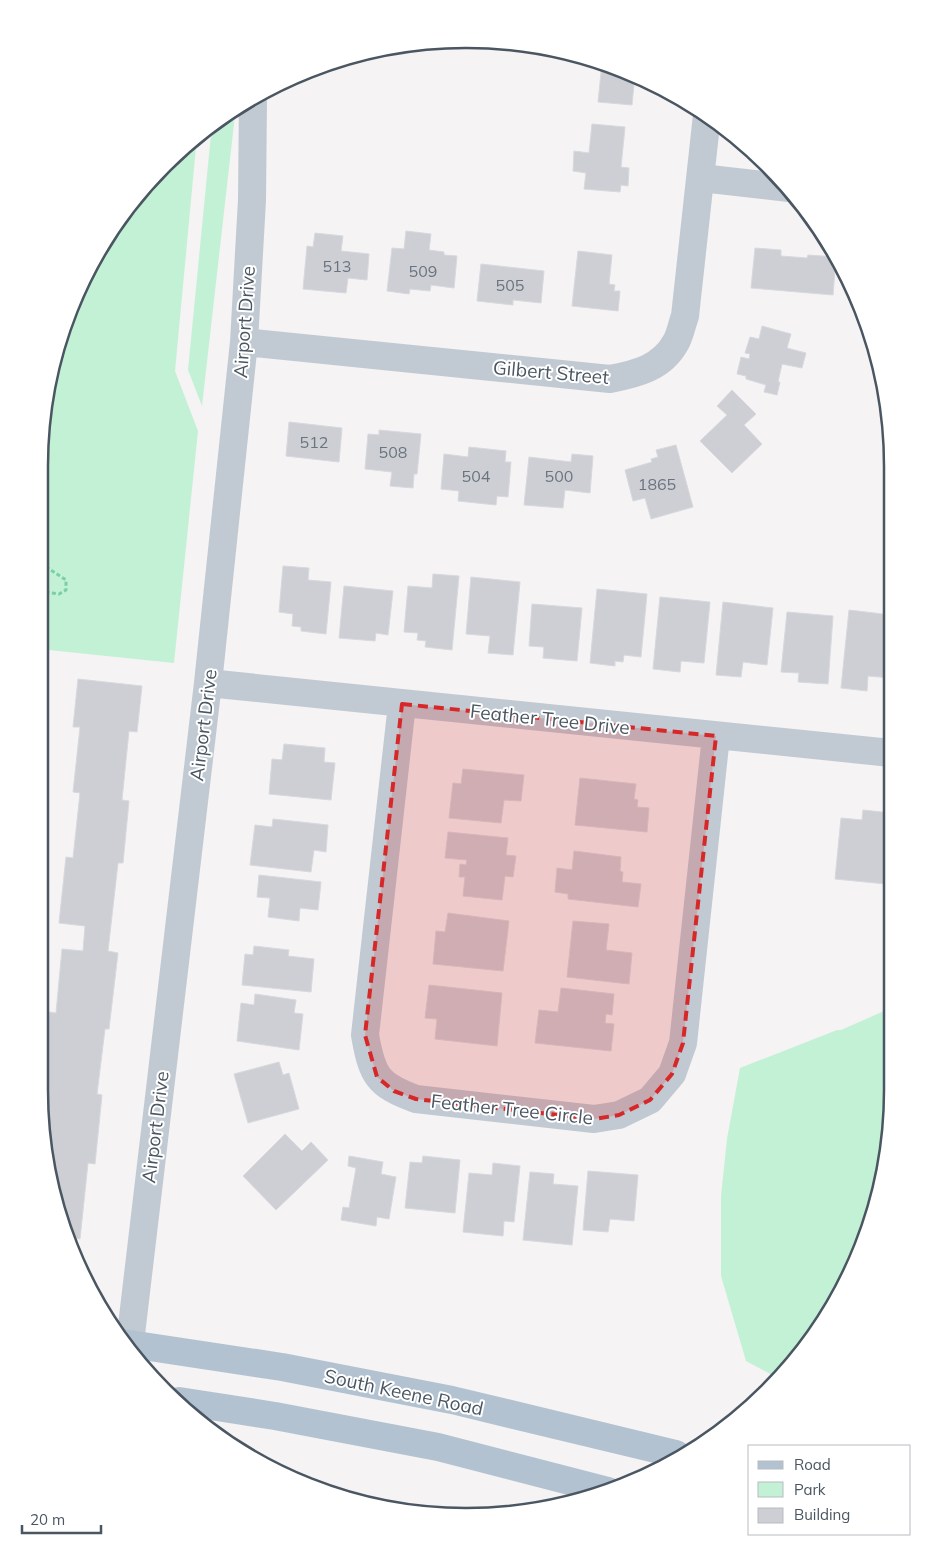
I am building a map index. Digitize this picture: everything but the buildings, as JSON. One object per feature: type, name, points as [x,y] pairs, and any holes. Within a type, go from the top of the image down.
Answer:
[{"type":"main road","name":"South Keene Road","points":[[137,1347],[282,1367],[452,1400],[671,1453]]},
{"type":"main road","points":[[188,1402],[275,1416],[438,1447],[593,1487]]},
{"type":"street","name":"Airport Drive","points":[[128,1336],[208,683],[244,342],[252,200],[253,106]]},
{"type":"street","name":"Gilbert Street","points":[[244,342],[610,379],[639,373],[661,361],[677,342],[684,316],[706,124]]},
{"type":"street","points":[[701,178],[777,187]]},
{"type":"street","name":"Feather Tree Drive","points":[[208,683],[884,752]]},
{"type":"street","name":"Feather Tree Circle","points":[[402,704],[365,1035],[369,1057],[376,1077],[394,1091],[416,1099],[594,1119],[619,1115],[650,1100],[672,1074],[683,1044],[716,736]]},
{"type":"path","points":[[48,568],[66,580],[66,590],[59,594],[48,593]]},
{"type":"highlighted area","points":[[402,704],[716,736],[683,1043],[672,1074],[650,1100],[619,1115],[594,1119],[416,1099],[394,1091],[377,1077],[365,1035]]},
{"type":"green space","points":[[235,117],[202,406],[188,370],[211,134]]},
{"type":"green space","points":[[196,146],[175,371],[198,431],[174,663],[48,650],[48,438],[51,411],[62,357],[79,306],[91,281],[118,233],[134,211],[170,170]]},
{"type":"green space","points":[[884,1011],[883,1117],[875,1171],[861,1224],[840,1274],[813,1322],[771,1374],[746,1361],[721,1276],[721,1196],[727,1139],[740,1068],[841,1030]]}]
